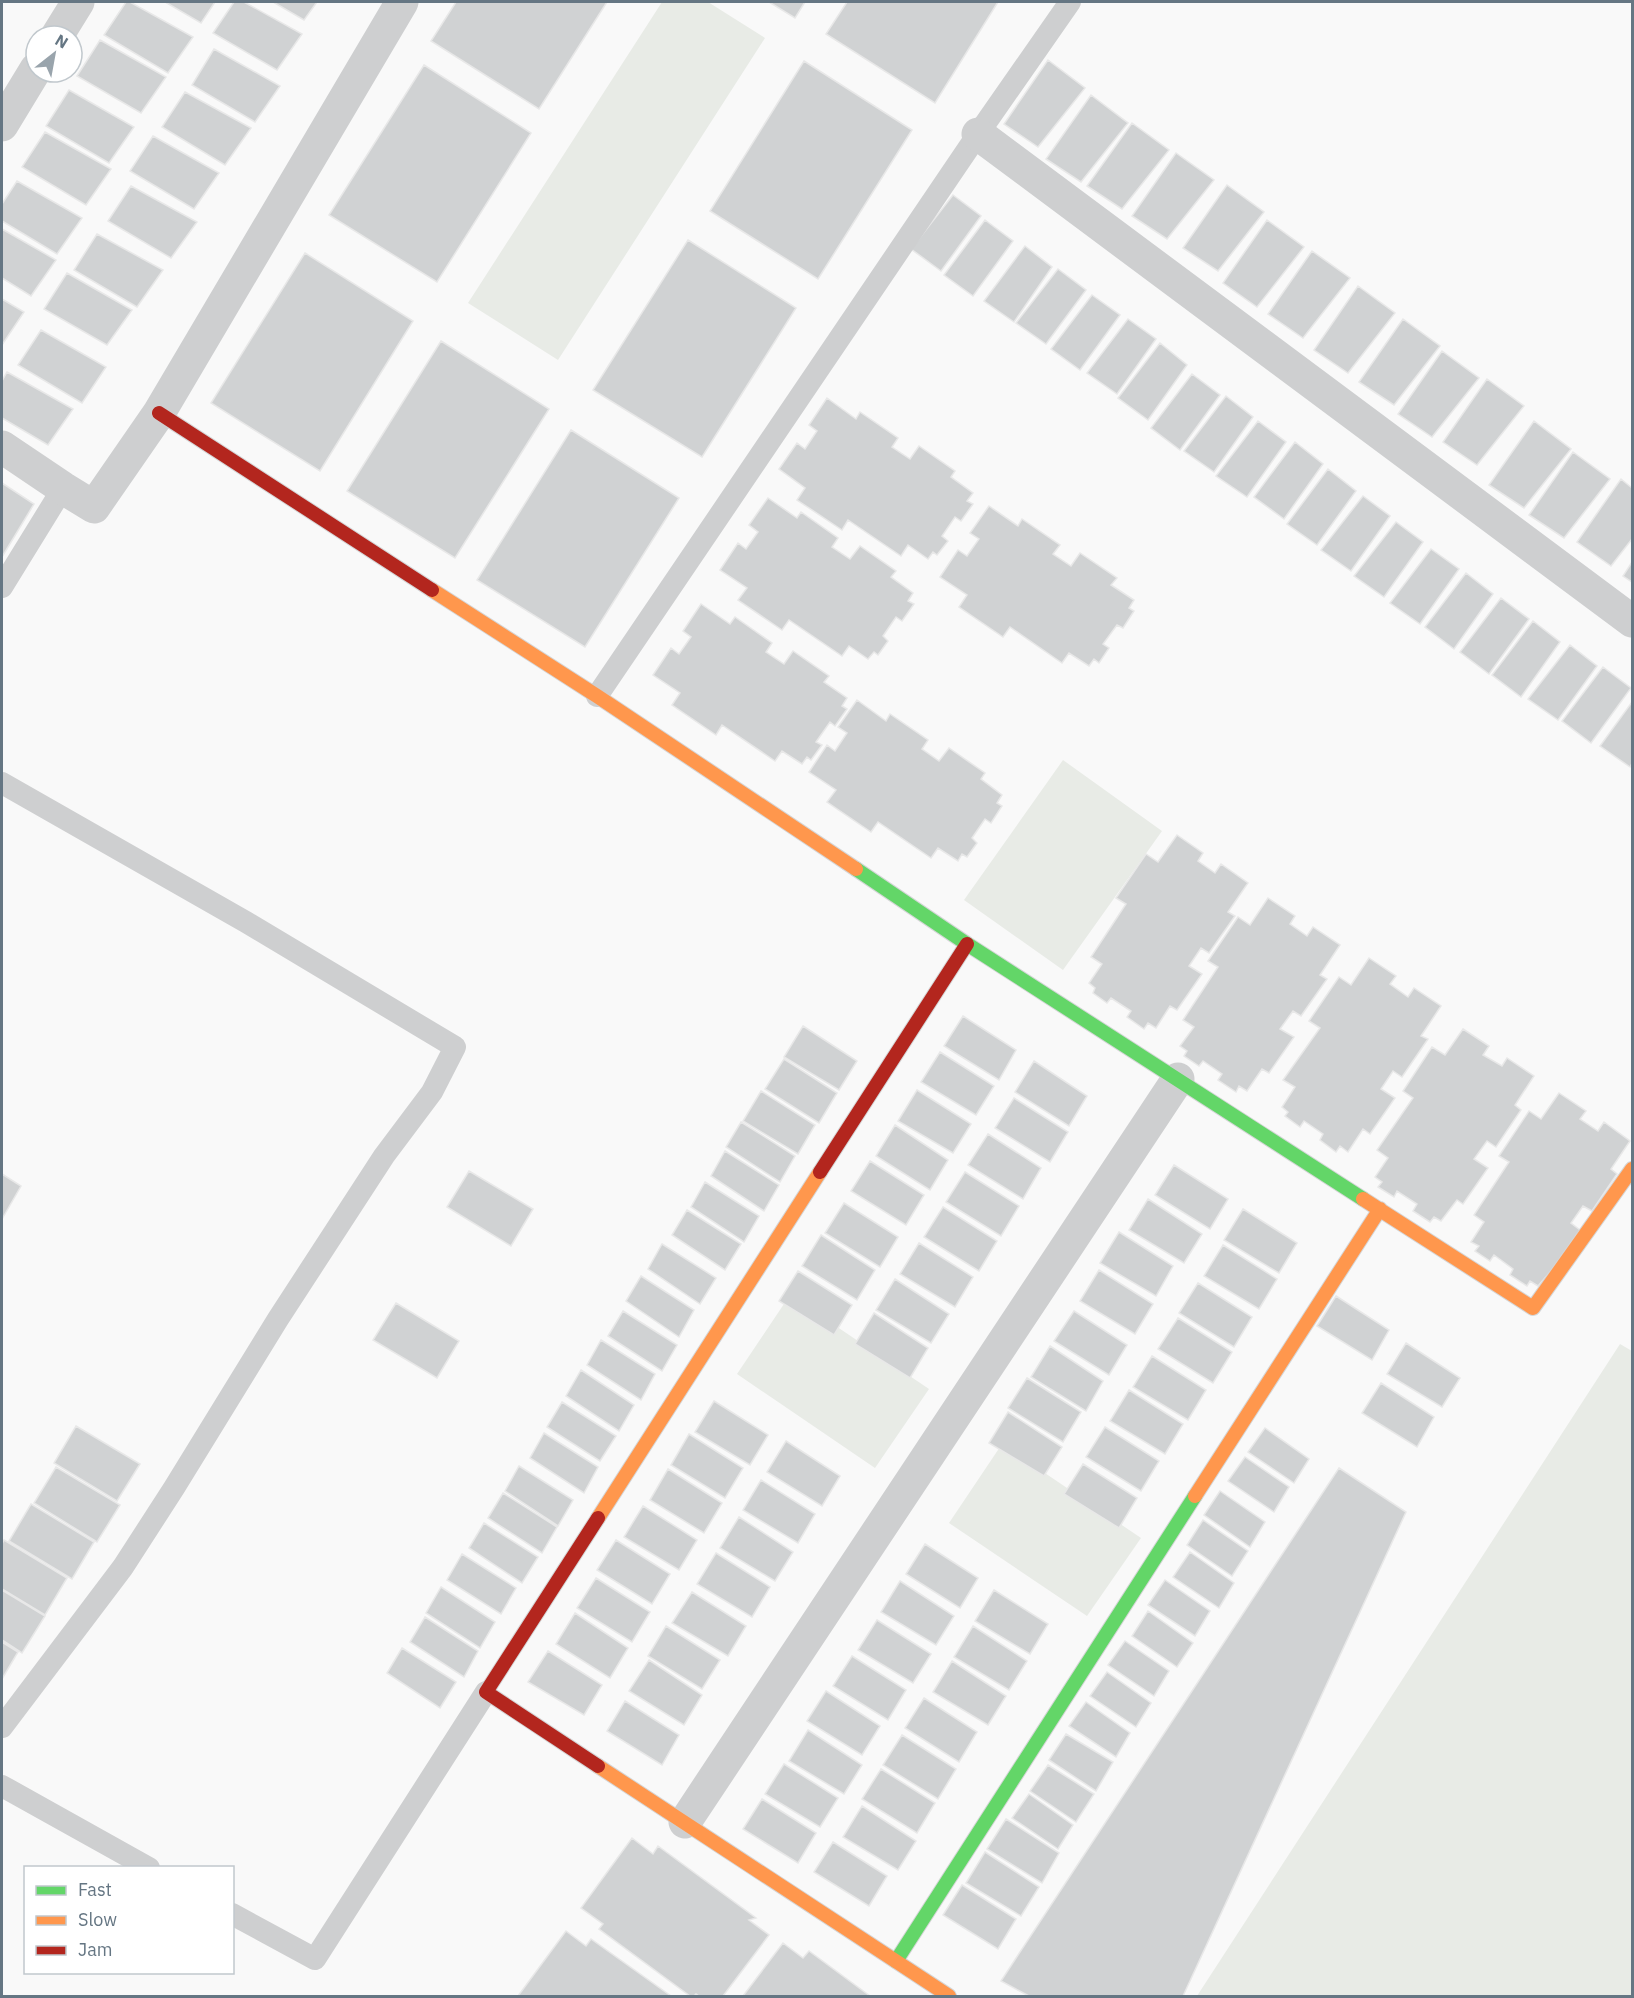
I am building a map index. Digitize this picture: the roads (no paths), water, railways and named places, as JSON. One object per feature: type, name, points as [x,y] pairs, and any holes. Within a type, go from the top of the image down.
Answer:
[{"type":"street","points":[[64,24],[78,2]]},
{"type":"street","points":[[2,447],[94,507],[159,413],[402,2]]},
{"type":"street","points":[[2,125],[27,84]]},
{"type":"street","points":[[978,134],[1632,621]]},
{"type":"street","points":[[159,413],[597,696],[967,944],[1533,1308],[1632,1169]]},
{"type":"street","points":[[949,1996],[486,1692],[967,944]]},
{"type":"street","points":[[685,1822],[1178,1079]]},
{"type":"street","points":[[896,1961],[1380,1209]]},
{"type":"lane","points":[[597,696],[1070,2]]},
{"type":"lane","points":[[2,587],[63,488]]},
{"type":"lane","points":[[2,783],[246,922],[454,1047],[432,1092],[384,1156],[278,1319],[123,1567],[2,1727]]},
{"type":"lane","points":[[234,1915],[315,1959],[486,1692]]},
{"type":"lane","points":[[2,1786],[145,1866]]}]
